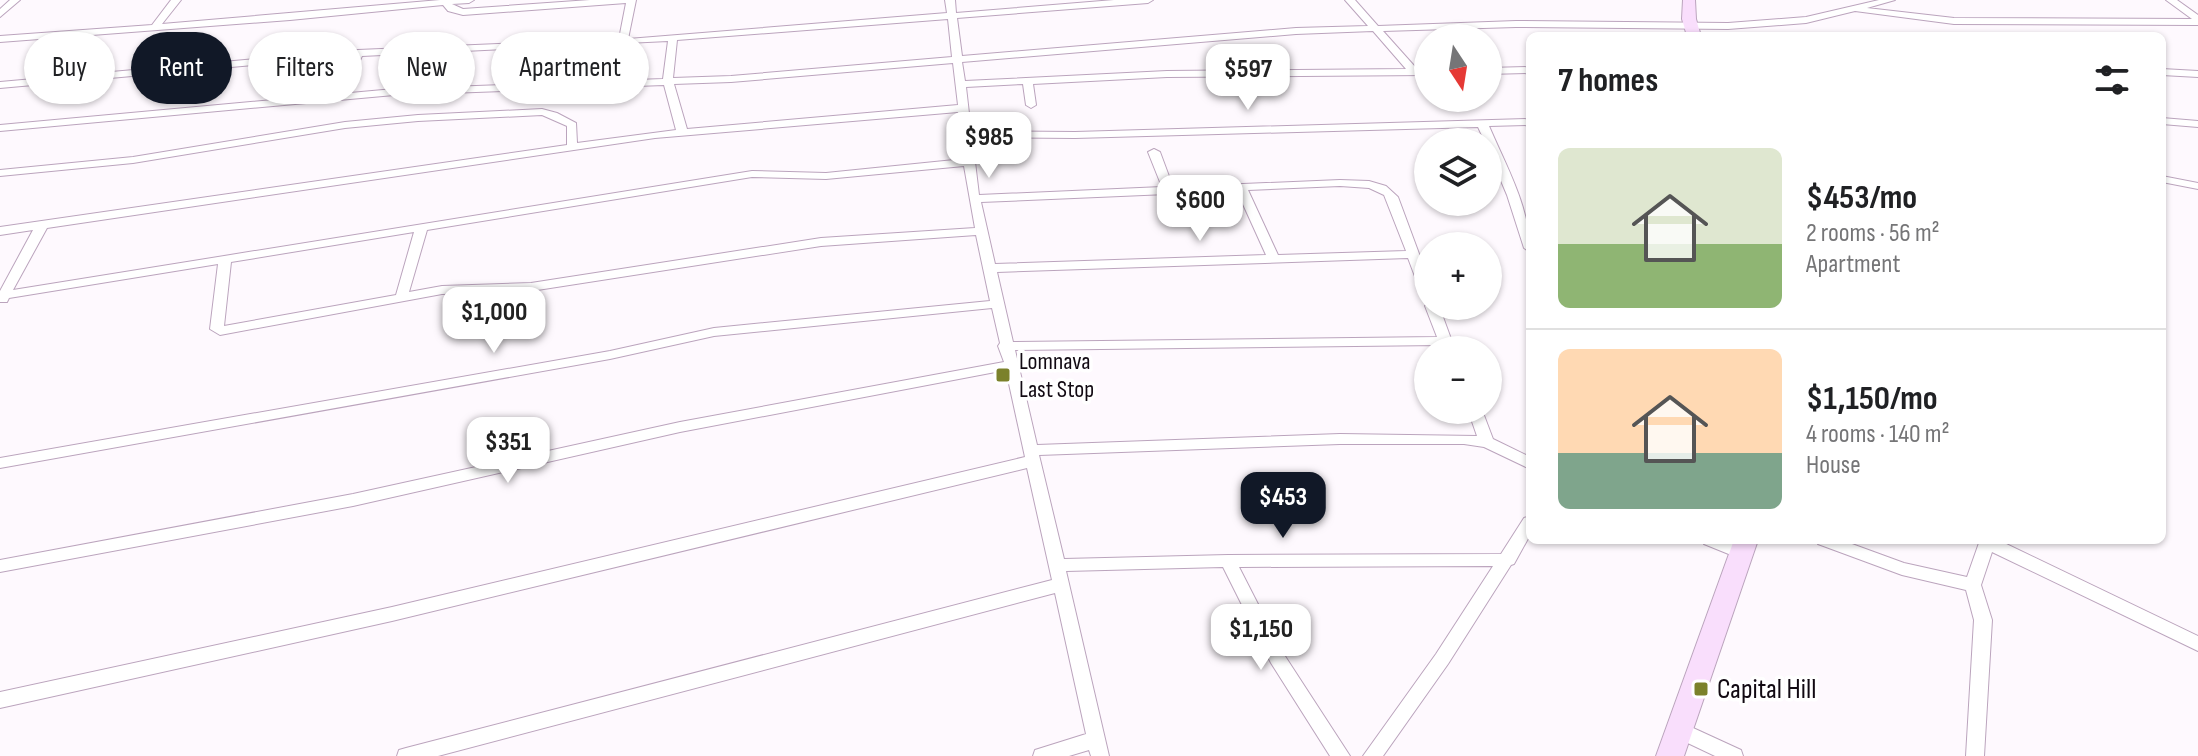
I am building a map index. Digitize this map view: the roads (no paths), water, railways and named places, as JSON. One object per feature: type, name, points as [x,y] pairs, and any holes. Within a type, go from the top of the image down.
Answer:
[{"type":"main road","points":[[1689,0],[1692,32]]},
{"type":"main road","points":[[1670,756],[1744,547]]},
{"type":"street","points":[[0,14],[15,0]]},
{"type":"street","points":[[154,28],[176,0]]},
{"type":"street","points":[[0,39],[469,0]]},
{"type":"street","points":[[445,2],[451,9],[463,12],[629,0],[624,32]]},
{"type":"street","points":[[950,0],[974,199],[1097,748],[1042,756]]},
{"type":"street","points":[[649,40],[1148,0]]},
{"type":"street","points":[[1350,0],[1414,72]]},
{"type":"street","points":[[0,128],[394,92],[731,79],[1374,26],[1626,23],[1692,32],[1806,20],[1850,9],[1862,2],[1890,0]]},
{"type":"street","points":[[2171,0],[2198,20]]},
{"type":"street","points":[[1850,9],[1947,21],[2198,20]]},
{"type":"street","points":[[1947,21],[1955,32]]},
{"type":"street","points":[[673,38],[668,82],[682,132]]},
{"type":"street","points":[[362,53],[491,47]]},
{"type":"street","points":[[0,85],[248,63]]},
{"type":"street","points":[[1502,71],[1526,70]]},
{"type":"street","points":[[961,84],[1167,74],[1414,72]]},
{"type":"street","points":[[2166,72],[2198,74]]},
{"type":"street","points":[[1027,80],[1031,105]]},
{"type":"street","points":[[0,231],[682,132],[964,108]]},
{"type":"street","points":[[0,173],[133,160],[345,125],[435,117],[551,114],[572,125],[572,147]]},
{"type":"street","points":[[2166,121],[2198,124]]},
{"type":"street","points":[[966,134],[1075,135],[1526,122]]},
{"type":"street","points":[[1482,123],[1513,195],[1526,236]]},
{"type":"street","points":[[1154,152],[1169,191]]},
{"type":"street","points":[[1,298],[752,174],[826,176],[968,162]]},
{"type":"street","points":[[2166,180],[2198,186]]},
{"type":"street","points":[[974,199],[1340,183],[1380,188],[1392,197],[1413,254],[989,268]]},
{"type":"street","points":[[1241,188],[1274,259]]},
{"type":"street","points":[[1,298],[42,225]]},
{"type":"street","points":[[401,298],[421,229]]},
{"type":"street","points":[[225,260],[218,290],[221,307],[218,330],[459,288],[531,287],[821,242],[981,231]]},
{"type":"street","points":[[0,463],[610,355],[714,332],[996,304]]},
{"type":"street","points":[[1005,346],[1414,346]]},
{"type":"street","points":[[0,566],[326,505],[680,427],[1010,365]]},
{"type":"street","points":[[1480,424],[1487,442]]},
{"type":"street","points":[[0,700],[392,614],[1031,456],[1340,439],[1464,439],[1487,442],[1526,462]]},
{"type":"street","points":[[1372,756],[1508,560],[1526,529]]},
{"type":"street","points":[[1835,544],[1902,569],[1973,585]]},
{"type":"street","points":[[1975,756],[1983,620],[1973,585],[1986,544]]},
{"type":"street","points":[[1991,544],[2198,644]]},
{"type":"street","points":[[1058,565],[1508,560]]},
{"type":"street","points":[[1228,561],[1277,658],[1341,756]]},
{"type":"street","points":[[406,756],[460,749],[1062,584]]},
{"type":"street","points":[[1680,730],[1734,756]]},
{"type":"place","name":"Lomnava Last Stop","points":[[1003,375]]},
{"type":"place","name":"Capital Hill","points":[[1701,689]]}]
